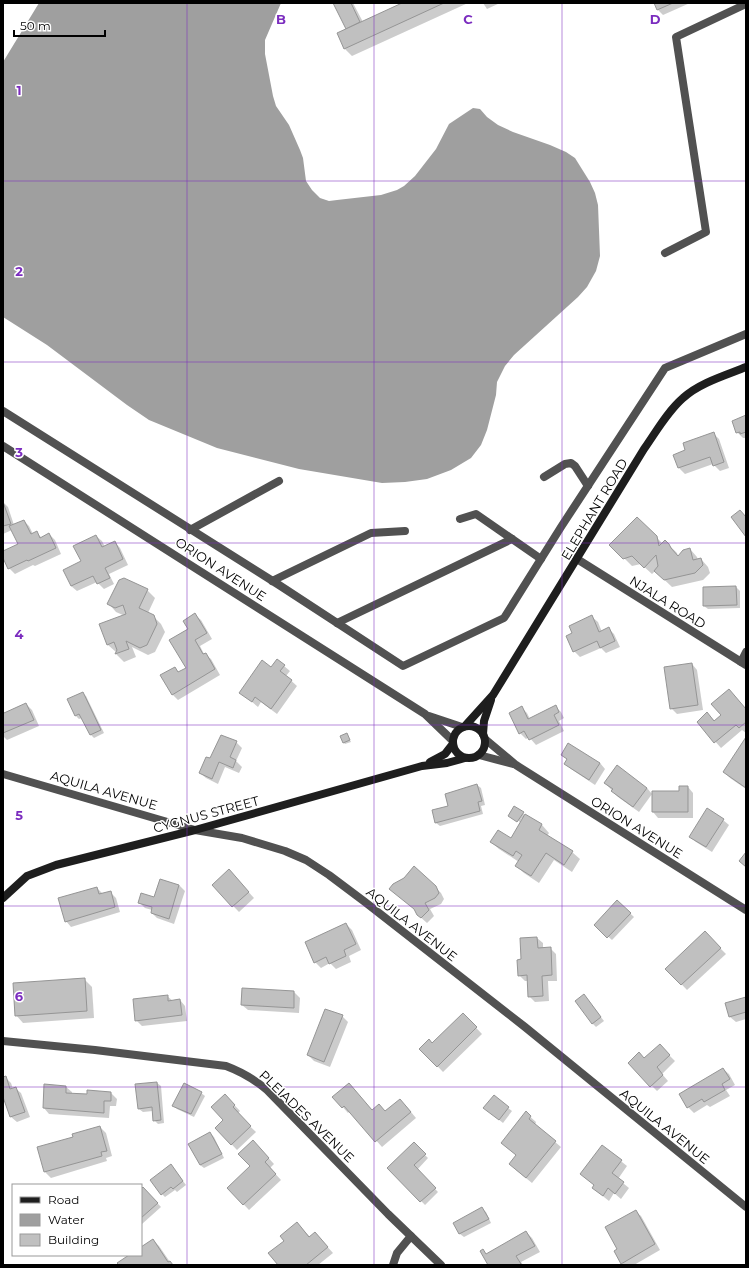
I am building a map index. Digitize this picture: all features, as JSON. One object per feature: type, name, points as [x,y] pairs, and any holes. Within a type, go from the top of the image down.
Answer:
[{"type":"street","points":[[665,253],[706,232],[676,37],[746,4]]},
{"type":"street","points":[[3,411],[272,581],[403,666],[504,618],[665,368],[746,334]]},
{"type":"street","name":"ELEPHANT ROAD","points":[[463,727],[493,695],[644,449],[670,412],[683,397],[693,391],[716,378],[746,367]]},
{"type":"street","name":"ORION AVENUE","points":[[3,446],[425,714],[463,727]]},
{"type":"street","points":[[544,477],[564,464],[571,463],[575,466],[588,486]]},
{"type":"street","points":[[190,530],[279,481]]},
{"type":"street","points":[[460,519],[476,514],[541,559]]},
{"type":"street","points":[[272,581],[371,534],[405,531]]},
{"type":"street","points":[[337,623],[512,539]]},
{"type":"street","name":"NJALA ROAD","points":[[577,559],[743,663]]},
{"type":"street","points":[[743,663],[746,652]]},
{"type":"street","name":"ELEPHANT ROAD","points":[[484,736],[484,721],[493,695]]},
{"type":"street","name":"ORION AVENUE","points":[[425,714],[452,743]]},
{"type":"street","points":[[463,727],[475,727],[484,736],[484,748],[479,755],[470,759],[457,754],[452,743],[455,733],[463,727]]},
{"type":"street","name":"ORION AVENUE","points":[[484,736],[516,765],[746,910]]},
{"type":"street","name":"CYGNUS STREET","points":[[422,766],[439,758],[452,743]]},
{"type":"street","name":"ORION AVENUE","points":[[479,755],[516,765]]},
{"type":"street","name":"CYGNUS STREET","points":[[3,898],[27,876],[39,871],[195,830],[422,766],[447,763],[465,758]]},
{"type":"street","name":"AQUILA AVENUE","points":[[3,774],[195,830],[242,838],[285,851],[306,860],[329,875],[525,1027],[746,1207]]},
{"type":"street","name":"PLEIADES AVENUE","points":[[3,1041],[95,1050],[226,1066],[239,1071],[252,1078],[267,1090],[441,1265]]},
{"type":"street","points":[[393,1265],[398,1253],[411,1236]]},
{"type":"water","points":[[39,3],[281,3],[265,40],[265,54],[273,96],[276,106],[289,125],[300,150],[303,158],[306,181],[320,198],[329,201],[381,195],[404,186],[415,176],[436,149],[449,124],[473,108],[480,109],[487,117],[498,125],[550,145],[575,158],[590,182],[598,205],[600,256],[596,271],[587,287],[578,297],[514,355],[505,366],[497,382],[496,395],[487,430],[481,445],[471,458],[451,470],[427,479],[382,483],[299,469],[217,448],[149,420],[47,345],[3,317],[3,62]]},
{"type":"building","points":[[333,3],[351,3],[360,22],[346,29]]},
{"type":"building","points":[[402,3],[444,3],[344,49],[337,33]]},
{"type":"building","points":[[654,3],[673,3],[657,10]]},
{"type":"building","points":[[746,415],[746,432],[740,434],[740,432],[736,433],[732,421]]},
{"type":"building","points":[[714,432],[724,462],[713,466],[710,457],[678,468],[673,455],[685,450],[683,443]]},
{"type":"building","points":[[3,502],[11,524],[3,526]]},
{"type":"building","points":[[740,510],[746,517],[746,537],[731,517]]},
{"type":"building","points":[[637,517],[657,536],[659,546],[665,540],[678,556],[683,550],[690,548],[693,560],[701,558],[703,565],[695,573],[664,580],[654,571],[658,566],[656,555],[644,568],[632,556],[623,559],[609,545]]},
{"type":"building","points":[[24,520],[31,534],[37,531],[40,538],[49,533],[56,548],[8,569],[3,558],[3,551],[18,544],[9,526]]},
{"type":"building","points":[[96,535],[102,547],[115,541],[123,559],[105,568],[110,578],[97,584],[93,576],[71,586],[63,570],[81,561],[73,546]]},
{"type":"building","points":[[124,578],[148,589],[139,608],[154,615],[157,624],[147,645],[140,648],[126,641],[129,649],[115,654],[117,650],[114,642],[107,645],[99,624],[126,614],[123,605],[115,608],[107,604],[119,580]]},
{"type":"building","points":[[736,586],[737,605],[703,606],[703,587]]},
{"type":"building","points":[[195,613],[207,633],[195,640],[203,654],[206,653],[215,669],[172,695],[160,675],[175,667],[178,672],[186,668],[169,640],[188,629],[183,621]]},
{"type":"building","points":[[592,615],[599,632],[609,627],[615,641],[600,648],[597,641],[573,652],[566,636],[572,633],[569,626]]},
{"type":"building","points":[[277,659],[285,665],[280,671],[292,680],[271,709],[255,697],[252,702],[239,693],[262,660],[271,667]]},
{"type":"building","points":[[692,663],[698,705],[670,709],[664,667]]},
{"type":"building","points":[[729,689],[746,709],[746,722],[739,728],[736,725],[714,743],[697,722],[707,712],[714,721],[721,715],[711,704]]},
{"type":"building","points":[[83,692],[101,730],[90,735],[79,714],[75,716],[67,699]]},
{"type":"building","points":[[26,703],[34,720],[3,733],[3,711],[4,713]]},
{"type":"building","points":[[556,705],[559,712],[554,715],[559,725],[529,740],[524,731],[519,734],[509,713],[522,706],[528,719]]},
{"type":"building","points":[[347,733],[350,740],[343,743],[340,736]]},
{"type":"building","points":[[221,735],[237,741],[230,757],[236,760],[233,768],[219,762],[212,779],[199,773],[206,757],[210,758]]},
{"type":"building","points":[[746,737],[746,788],[723,772]]},
{"type":"building","points":[[568,743],[600,763],[589,780],[564,764],[567,759],[561,755]]},
{"type":"building","points":[[617,765],[647,788],[633,807],[611,791],[613,789],[604,783]]},
{"type":"building","points":[[477,784],[482,801],[478,802],[480,811],[435,823],[432,810],[448,806],[445,794]]},
{"type":"building","points":[[679,786],[688,786],[688,812],[652,812],[652,791],[679,791]]},
{"type":"building","points":[[514,806],[524,812],[517,822],[508,816]]},
{"type":"building","points":[[707,808],[724,819],[706,847],[689,837]]},
{"type":"building","points":[[525,814],[542,824],[539,830],[573,851],[564,865],[546,853],[531,876],[515,866],[522,855],[516,851],[513,856],[490,842],[498,830],[511,838]]},
{"type":"building","points":[[746,852],[746,867],[739,861]]},
{"type":"building","points":[[414,866],[436,886],[439,893],[435,898],[425,903],[429,910],[421,918],[417,915],[414,909],[389,889],[393,884],[404,878]]},
{"type":"building","points":[[229,869],[249,892],[232,907],[212,885]]},
{"type":"building","points":[[160,879],[179,885],[169,919],[151,913],[152,907],[138,903],[141,893],[154,897]]},
{"type":"building","points":[[97,887],[99,894],[111,891],[115,907],[65,922],[58,898]]},
{"type":"building","points":[[617,900],[631,913],[607,938],[594,925]]},
{"type":"building","points":[[346,923],[356,944],[344,950],[346,956],[329,964],[326,957],[314,963],[305,942]]},
{"type":"building","points":[[705,931],[721,948],[681,985],[665,969]]},
{"type":"building","points":[[537,937],[538,948],[551,947],[552,975],[542,976],[543,996],[528,997],[527,975],[518,976],[517,960],[521,959],[520,938]]},
{"type":"building","points":[[85,978],[87,1011],[15,1016],[13,983]]},
{"type":"building","points":[[242,988],[294,991],[294,1008],[241,1005]]},
{"type":"building","points":[[584,994],[601,1017],[592,1024],[575,1001]]},
{"type":"building","points":[[168,995],[168,1001],[180,999],[182,1015],[135,1021],[133,999]]},
{"type":"building","points":[[746,997],[746,1012],[729,1017],[725,1003]]},
{"type":"building","points":[[325,1009],[343,1015],[324,1062],[307,1055]]},
{"type":"building","points":[[463,1013],[477,1027],[437,1067],[419,1049],[429,1039],[432,1043]]},
{"type":"building","points":[[660,1044],[670,1055],[657,1067],[663,1075],[650,1087],[628,1063],[639,1052],[644,1058]]},
{"type":"building","points":[[723,1068],[730,1079],[722,1084],[725,1090],[704,1102],[702,1099],[687,1108],[679,1094]]},
{"type":"building","points":[[6,1076],[10,1089],[16,1087],[25,1112],[10,1117],[3,1097],[3,1077]]},
{"type":"building","points":[[157,1082],[161,1120],[153,1121],[152,1107],[138,1109],[135,1084]]},
{"type":"building","points":[[184,1083],[202,1092],[191,1114],[172,1106]]},
{"type":"building","points":[[349,1083],[372,1110],[379,1104],[385,1111],[400,1099],[411,1112],[375,1142],[344,1106],[342,1108],[332,1097]]},
{"type":"building","points":[[44,1084],[66,1086],[66,1093],[87,1094],[87,1090],[111,1092],[111,1101],[104,1101],[104,1113],[43,1108]]},
{"type":"building","points":[[225,1094],[235,1105],[233,1107],[251,1126],[231,1145],[215,1128],[223,1120],[211,1107]]},
{"type":"building","points":[[494,1095],[509,1107],[499,1120],[483,1108]]},
{"type":"building","points":[[526,1111],[531,1116],[529,1119],[556,1141],[526,1178],[509,1164],[516,1155],[501,1143]]},
{"type":"building","points":[[100,1126],[107,1151],[101,1152],[102,1156],[44,1172],[37,1147],[73,1137],[72,1134]]},
{"type":"building","points":[[210,1132],[222,1154],[200,1165],[188,1144]]},
{"type":"building","points":[[253,1140],[269,1158],[265,1162],[276,1174],[243,1205],[227,1188],[250,1166],[238,1154]]},
{"type":"building","points":[[414,1142],[426,1154],[414,1165],[436,1188],[420,1202],[387,1168]]},
{"type":"building","points":[[602,1145],[622,1160],[612,1173],[624,1182],[615,1194],[608,1188],[603,1196],[592,1188],[594,1185],[580,1174]]},
{"type":"building","points":[[171,1164],[183,1181],[173,1189],[171,1187],[161,1195],[150,1180]]},
{"type":"building","points":[[143,1187],[158,1203],[142,1217]]},
{"type":"building","points":[[482,1207],[489,1219],[459,1234],[453,1223]]},
{"type":"building","points":[[636,1210],[655,1244],[621,1264],[614,1251],[617,1249],[605,1227]]},
{"type":"building","points":[[297,1222],[309,1237],[315,1232],[328,1247],[306,1265],[278,1265],[268,1253],[284,1241],[280,1236]]},
{"type":"building","points":[[526,1231],[535,1246],[516,1256],[521,1264],[488,1265],[480,1251],[483,1249],[486,1254]]},
{"type":"building","points":[[153,1239],[168,1262],[170,1261],[173,1265],[119,1265],[117,1263],[128,1256],[142,1256],[142,1246]]}]
